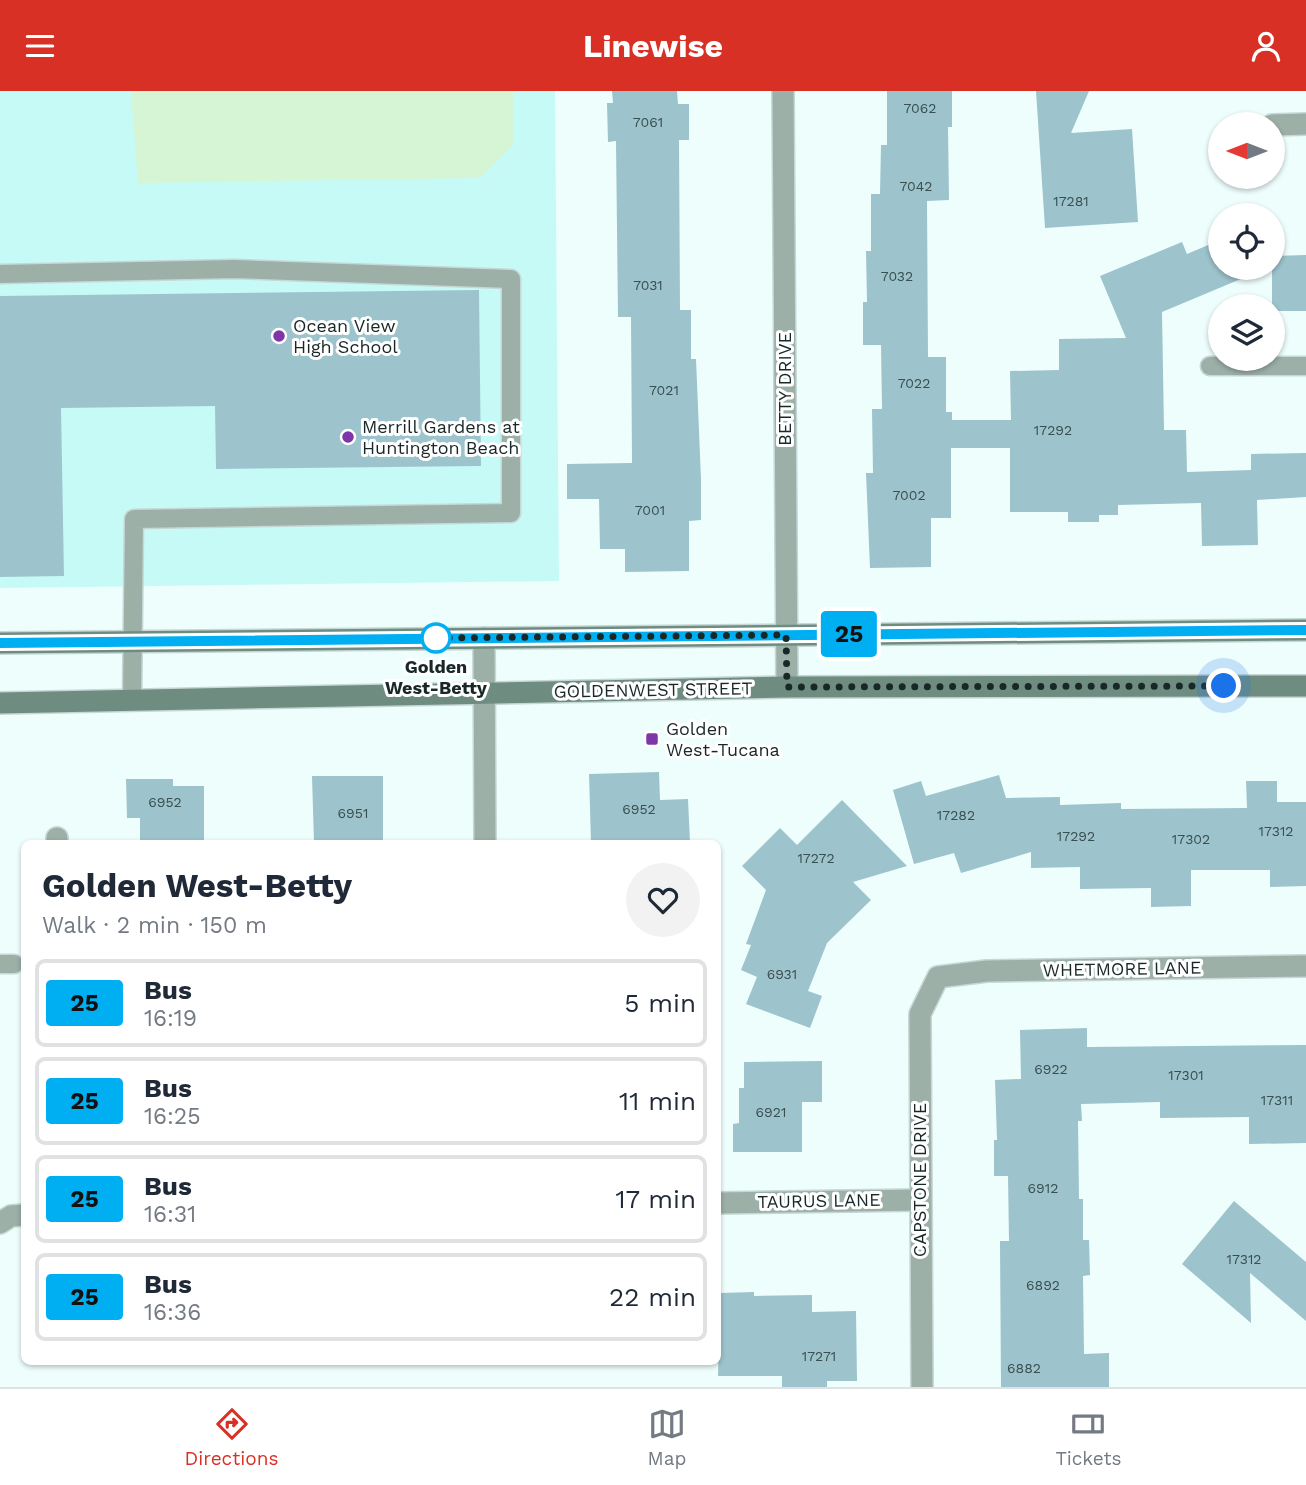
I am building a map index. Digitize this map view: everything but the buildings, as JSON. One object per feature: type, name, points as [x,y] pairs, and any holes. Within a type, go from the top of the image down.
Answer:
[{"type":"main road","points":[[0,643],[1306,630]]},
{"type":"main road","name":"GOLDENWEST STREET","points":[[0,703],[787,687],[1306,686]]},
{"type":"street","name":"BETTY DRIVE","points":[[783,91],[787,687]]},
{"type":"street","points":[[1285,125],[1306,124]]},
{"type":"street","points":[[484,638],[485,840]]},
{"type":"street","name":"WHETMORE LANE","points":[[937,977],[987,971],[1306,966]]},
{"type":"street","name":"CAPSTONE DRIVE","points":[[922,1387],[920,1014],[937,977]]},
{"type":"street","name":"TAURUS LANE","points":[[721,1203],[920,1200]]},
{"type":"street","points":[[0,1223],[11,1216],[21,1215]]},
{"type":"lane","points":[[0,274],[234,269],[510,279],[510,513],[134,519],[130,641],[132,701]]},
{"type":"lane","points":[[1285,366],[1306,366]]},
{"type":"shaded area","name":"Ocean View High School","points":[[0,91],[555,91],[559,581],[0,588]]},
{"type":"green space","points":[[131,91],[513,91],[514,144],[480,178],[138,183]]},
{"type":"bus line","name":"25","points":[[0,643],[1306,630]]},
{"type":"place","name":"Ocean View High School","points":[[279,336]]},
{"type":"place","name":"Merrill Gardens at Huntington Beach","points":[[348,437]]},
{"type":"place","name":"Golden West-Betty","points":[[436,638]]},
{"type":"place","name":"Golden West-Tucana","points":[[652,739]]},
{"type":"route","points":[[436,638],[430,638],[786,635],[787,687],[1224,686]]}]
